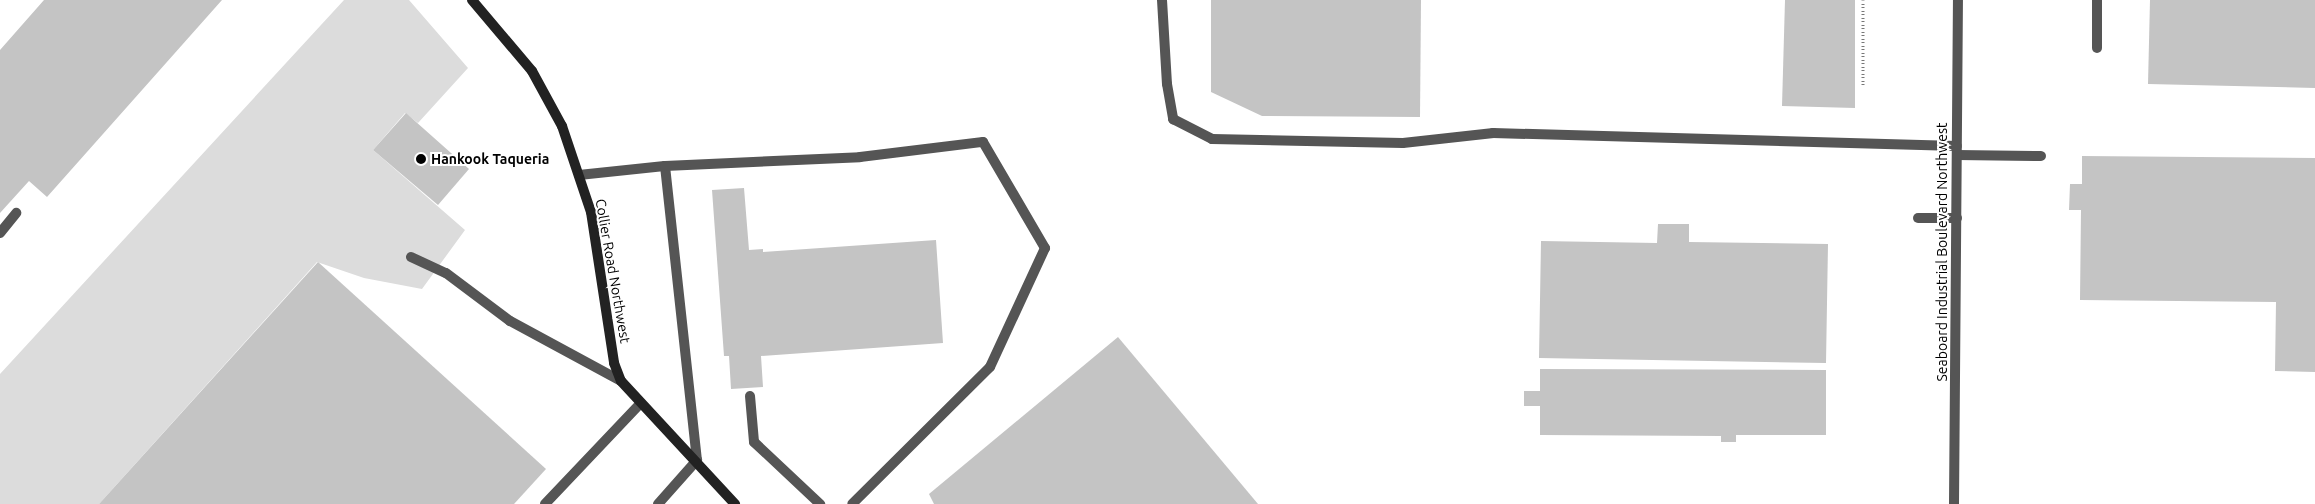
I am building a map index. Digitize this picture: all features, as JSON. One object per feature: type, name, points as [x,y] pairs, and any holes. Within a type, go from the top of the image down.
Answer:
[{"type":"street","name":"Collier Road Northwest","points":[[472,0],[532,71],[562,126],[591,212],[614,363],[621,381],[640,404],[697,460],[735,504]]},
{"type":"street","points":[[1162,0],[1167,84],[1173,119],[1212,139],[1402,143],[1493,133],[1957,150],[2041,156]]},
{"type":"street","name":"Seaboard Industrial Boulevard Northwest","points":[[1954,504],[1958,0]]},
{"type":"street","points":[[2097,0],[2097,48]]},
{"type":"street","points":[[579,175],[664,166],[860,157],[983,142],[1045,248],[990,367],[852,504]]},
{"type":"street","points":[[658,504],[697,460],[664,166]]},
{"type":"street","points":[[0,233],[16,213]]},
{"type":"street","points":[[1918,218],[1956,218]]},
{"type":"street","points":[[411,257],[446,273],[510,321],[621,381]]},
{"type":"street","points":[[750,396],[754,442],[820,504]]},
{"type":"street","points":[[545,504],[640,404]]},
{"type":"path","points":[[1863,0],[1863,85]]},
{"type":"shaded area","points":[[344,0],[409,0],[468,68],[418,123],[405,113],[373,150],[465,230],[422,289],[364,278],[317,262],[99,504],[0,504],[0,374]]},
{"type":"building","points":[[44,0],[222,0],[47,197],[29,181],[0,213],[0,50]]},
{"type":"building","points":[[1211,0],[1421,0],[1420,117],[1262,116],[1211,92]]},
{"type":"building","points":[[1785,0],[1855,0],[1855,108],[1782,106]]},
{"type":"building","points":[[2150,0],[2315,0],[2315,88],[2148,84]]},
{"type":"building","name":"Hankook Taqueria","points":[[406,113],[469,169],[438,205],[373,150]]},
{"type":"building","points":[[2082,156],[2315,158],[2315,372],[2275,371],[2276,302],[2080,300],[2081,210],[2069,210],[2070,184],[2082,184]]},
{"type":"building","points":[[744,188],[749,250],[763,249],[763,252],[936,240],[943,343],[761,356],[763,387],[731,389],[729,356],[724,356],[712,190]]},
{"type":"building","points":[[1658,224],[1689,224],[1689,242],[1828,244],[1826,363],[1539,358],[1541,241],[1657,243]]},
{"type":"building","points":[[318,262],[546,469],[514,504],[99,504]]},
{"type":"building","points":[[1118,337],[1258,504],[934,504],[929,494]]},
{"type":"building","points":[[1540,369],[1826,370],[1826,435],[1736,435],[1736,442],[1721,442],[1721,436],[1540,435],[1540,406],[1524,406],[1524,391],[1540,391]]},
{"type":"place","name":"Hankook Taqueria","points":[[421,159]]}]
